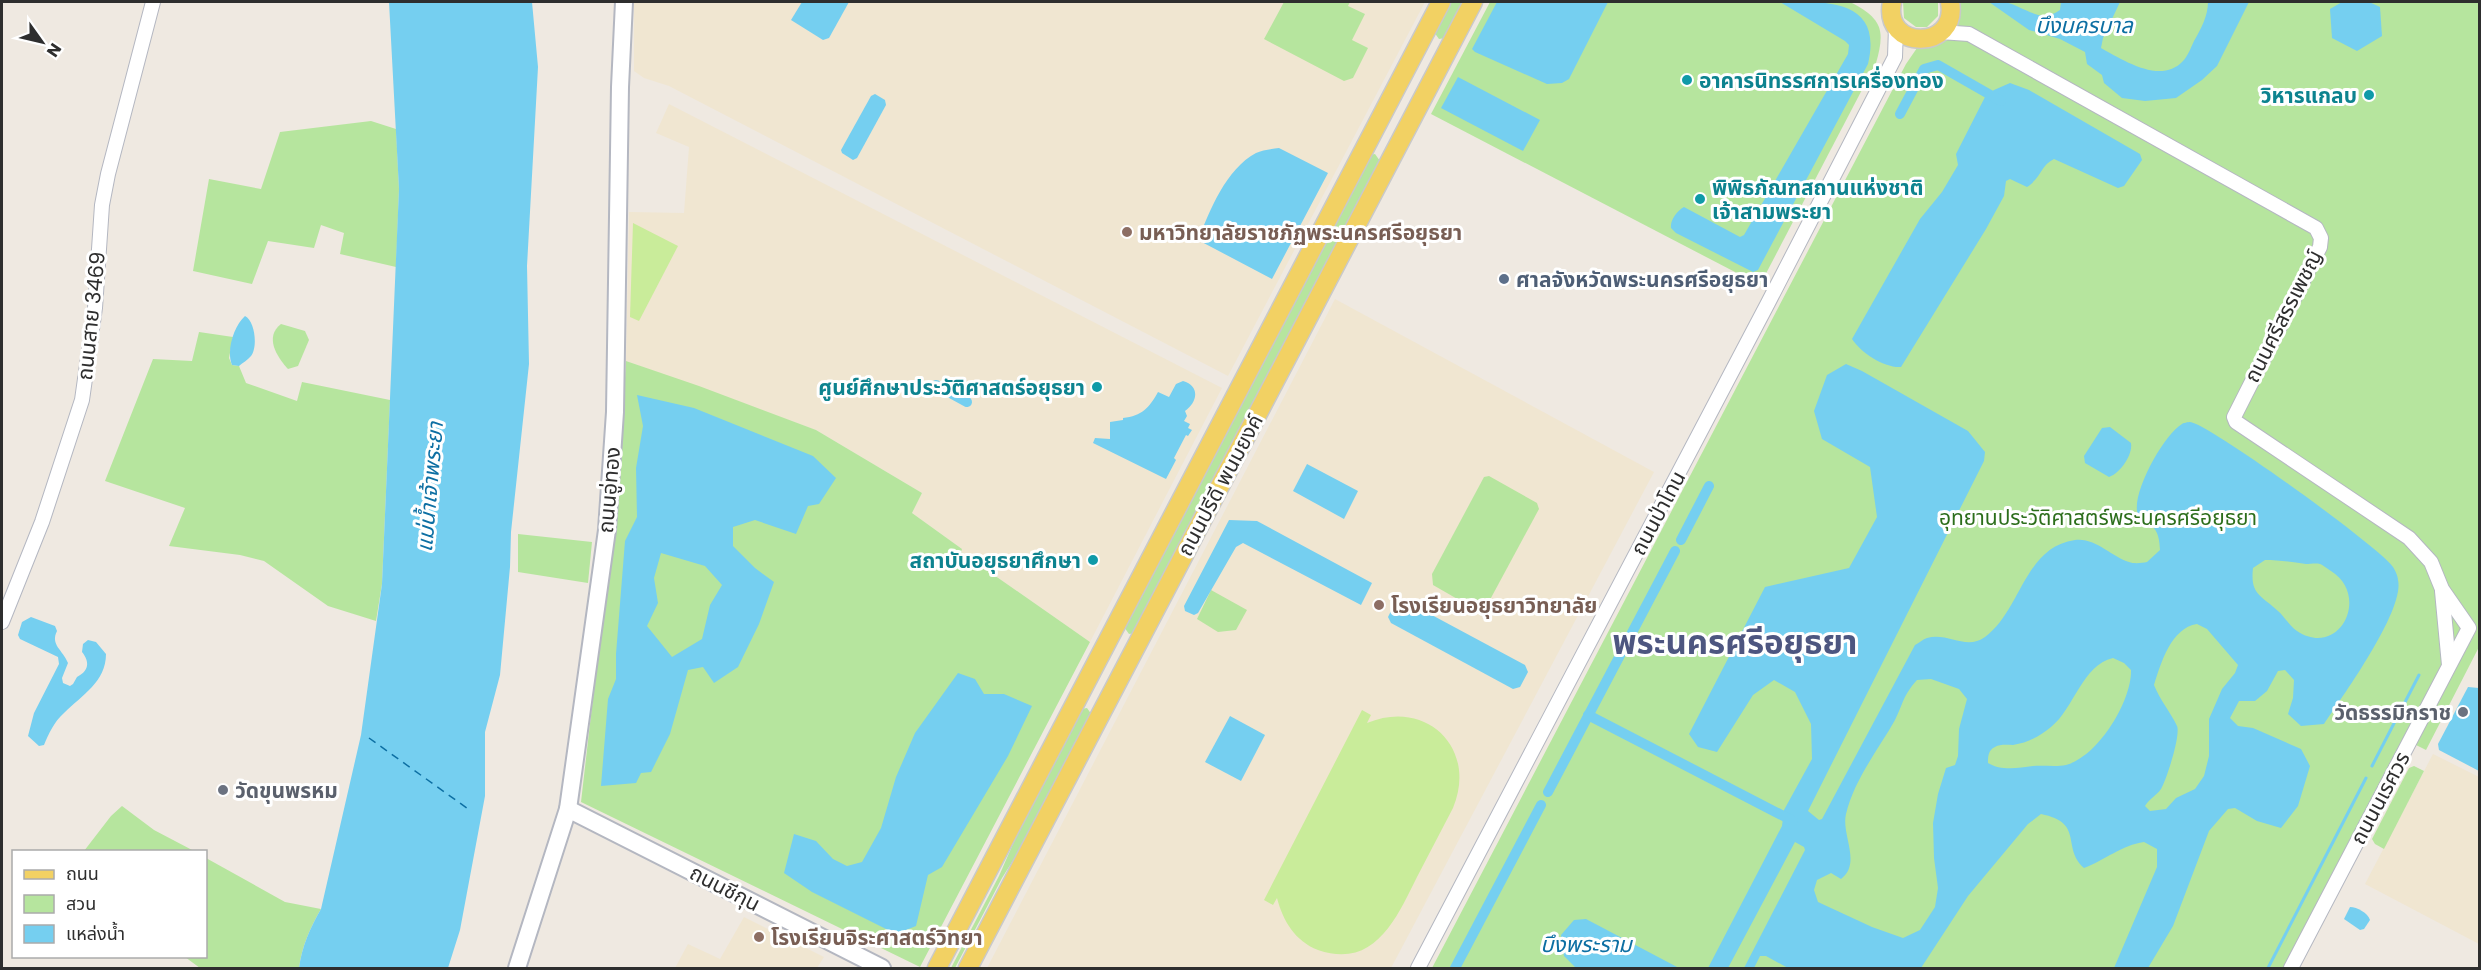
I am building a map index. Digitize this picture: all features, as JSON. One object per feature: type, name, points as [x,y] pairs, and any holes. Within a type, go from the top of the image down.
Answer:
[{"type":"main road","name":"ถนนอู่ทอง","points":[[517,969],[568,809],[611,493],[615,412],[620,87],[624,2]]},
{"type":"main road","name":"ถนนปรีดี พนมยงค์","points":[[937,969],[1441,2]]},
{"type":"main road","name":"ถนนปรีดี พนมยงค์","points":[[968,969],[1473,2]]},
{"type":"main road","points":[[1889,4],[1896,27],[1906,35],[1917,39],[1929,38],[1940,32],[1948,22],[1950,6]]},
{"type":"main road","points":[[1424,34],[1431,42],[1449,47]]},
{"type":"main road","points":[[1364,150],[1374,150],[1382,154],[1389,163]]},
{"type":"main road","points":[[1116,626],[1121,634],[1129,639],[1140,639]]},
{"type":"main road","points":[[1077,700],[1087,700],[1095,704],[1101,713]]},
{"type":"main road","name":"ถนนชีกุน","points":[[568,809],[882,969]]},
{"type":"street","name":"ถนนสาย 3469","points":[[2,622],[42,522],[82,400],[95,308],[102,205],[153,2]]},
{"type":"street","name":"ถนนศรีสรรเพชญ์","points":[[1950,6],[1969,34]]},
{"type":"street","name":"ถนนป่าโทน","points":[[1895,57],[1896,27]]},
{"type":"street","name":"ถนนศรีสรรเพชญ์","points":[[1940,32],[1969,34],[2316,228],[2321,238],[2320,247],[2234,417],[2236,423],[2409,538],[2430,562],[2442,589],[2469,628]]},
{"type":"street","name":"ถนนป่าโทน","points":[[1418,969],[1764,312],[1895,57],[1917,39]]},
{"type":"street","name":"ถนนศรีสรรเพชญ์","points":[[2442,589],[2450,667]]},
{"type":"street","name":"ถนนนเรศวร","points":[[2291,969],[2469,628]]},
{"type":"shaded area","name":"มหาวิทยาลัยราชภัฏพระนครศรีอยุธยา","points":[[634,2],[1425,2],[1228,376],[669,86],[644,78],[634,71]]},
{"type":"shaded area","points":[[669,104],[1222,388],[1090,642],[961,552],[962,549],[912,513],[922,493],[816,430],[626,361],[629,212],[684,213],[689,147],[656,133]]},
{"type":"shaded area","name":"โรงเรียนอยุธยาวิทยาลัย","points":[[1335,299],[1654,472],[1391,968],[987,968]]},
{"type":"shaded area","points":[[2433,754],[2479,777],[2479,944],[2365,884]]},
{"type":"shaded area","name":"โรงเรียนจิระศาสตร์วิทยา","points":[[744,917],[824,957],[817,968],[675,968],[688,944],[720,959]]},
{"type":"green space","points":[[1284,2],[1350,2],[1348,6],[1365,14],[1352,40],[1368,48],[1353,78],[1344,81],[1264,39]]},
{"type":"green space","points":[[1449,2],[1464,2],[1445,38],[1439,39],[1434,32]]},
{"type":"green space","name":"พิพิธภัณฑสถานแห่งชาติ เจ้าสามพระยา","points":[[1490,2],[1850,2],[1874,19],[1881,41],[1876,63],[1760,285],[1431,114]]},
{"type":"green space","points":[[1903,2],[1938,2],[1938,16],[1927,27],[1916,27],[1904,18]]},
{"type":"green space","name":"อุทยานประวัติศาสตร์พระนครศรีอยุธยา","points":[[1954,2],[2479,2],[2479,647],[2426,750],[2406,740],[2286,968],[1432,968],[1906,64],[1917,48],[1944,38]]},
{"type":"green space","points":[[371,121],[396,129],[399,189],[396,267],[340,254],[344,233],[321,225],[314,248],[268,241],[252,284],[193,271],[209,179],[261,189],[280,132]]},
{"type":"green space","points":[[1375,154],[1380,161],[1135,633],[1129,634],[1124,627],[1369,155]]},
{"type":"green space","points":[[633,223],[678,246],[639,321],[630,317]]},
{"type":"green space","points":[[281,324],[305,331],[309,340],[298,366],[288,369],[276,353],[273,341],[273,335]]},
{"type":"green space","points":[[199,332],[233,337],[229,358],[232,365],[239,366],[246,383],[297,401],[302,382],[390,400],[382,584],[376,621],[328,606],[264,561],[240,555],[169,546],[185,508],[105,481],[153,359],[192,361]]},
{"type":"green space","points":[[626,361],[816,430],[922,493],[912,513],[962,549],[961,552],[1090,642],[920,967],[581,802],[620,463]]},
{"type":"green space","points":[[1489,476],[1537,503],[1539,509],[1485,609],[1480,612],[1433,585],[1432,574],[1484,477]]},
{"type":"green space","points":[[518,534],[592,542],[588,583],[518,572]]},
{"type":"green space","points":[[1211,590],[1247,610],[1236,630],[1218,632],[1197,619]]},
{"type":"green space","points":[[1087,708],[1092,715],[1039,819],[1002,878],[955,968],[951,968],[999,876],[1027,812],[1081,709]]},
{"type":"green space","points":[[1362,710],[1371,715],[1367,723],[1389,717],[1409,717],[1427,723],[1442,734],[1452,748],[1458,766],[1459,786],[1453,808],[1392,923],[1369,946],[1355,953],[1338,954],[1318,950],[1303,941],[1291,929],[1277,898],[1273,905],[1264,900]]},
{"type":"green space","points":[[2414,766],[2424,771],[2384,849],[2375,844],[2372,839],[2409,768]]},
{"type":"green space","points":[[122,806],[154,830],[192,850],[85,850],[111,816]]},
{"type":"green space","points":[[207,859],[285,902],[321,909],[307,937],[299,968],[200,968],[186,958],[207,958]]},
{"type":"water","name":"แม่น้ำเจ้าพระยา","points":[[389,2],[532,2],[538,67],[527,266],[529,364],[511,532],[500,675],[485,732],[485,796],[460,930],[448,968],[299,968],[307,937],[321,909],[361,735],[382,584],[399,189]]},
{"type":"water","points":[[802,2],[849,2],[829,38],[823,40],[791,20]]},
{"type":"water","points":[[1497,2],[1608,2],[1569,79],[1562,83],[1547,84],[1472,49]]},
{"type":"water","points":[[1780,2],[1817,2],[1848,9],[1860,16],[1867,27],[1871,43],[1868,64],[1758,270],[1753,272],[1676,233],[1671,225],[1674,216],[1684,207],[1740,237],[1744,235],[1848,54],[1849,45],[1845,41]]},
{"type":"water","name":"บึงนครบาล","points":[[1989,2],[2004,2],[2045,16],[2060,10],[2061,2],[2120,2],[2103,38],[2101,48],[2131,64],[2153,71],[2164,71],[2174,68],[2186,57],[2204,22],[2208,2],[2249,2],[2217,66],[2202,80],[2176,98],[2145,101],[2122,98],[2104,83],[2102,75],[2087,64],[2085,52],[2060,39],[2029,30]]},
{"type":"water","points":[[2342,2],[2369,2],[2380,7],[2382,36],[2357,51],[2332,38],[2330,9]]},
{"type":"water","points":[[1458,77],[1540,120],[1523,151],[1441,108]]},
{"type":"water","points":[[2010,83],[2029,90],[2140,154],[2142,160],[2124,186],[2118,188],[2054,159],[2027,187],[2010,179],[2006,181],[2004,196],[1986,229],[1901,367],[1880,362],[1867,354],[1852,339],[1920,219],[1942,192],[1958,165],[1956,154],[1985,97]]},
{"type":"water","points":[[875,94],[885,100],[886,105],[857,158],[853,160],[841,150],[871,96]]},
{"type":"water","points":[[1279,148],[1328,173],[1272,279],[1198,240],[1220,191],[1236,169],[1256,153]]},
{"type":"water","points":[[245,316],[253,328],[255,341],[253,352],[239,366],[232,365],[230,352],[232,339],[237,326]]},
{"type":"water","points":[[1846,364],[1862,371],[1968,431],[1985,452],[1984,461],[1808,811],[1819,820],[1822,819],[1915,645],[1935,637],[1971,642],[1985,637],[2007,612],[2024,581],[2044,554],[2058,545],[2075,540],[2089,541],[2131,563],[2147,562],[2160,550],[2157,533],[2138,515],[2139,494],[2158,452],[2183,423],[2190,422],[2203,428],[2259,464],[2329,513],[2382,556],[2395,570],[2398,578],[2398,594],[2392,611],[2370,653],[2324,724],[2301,726],[2288,714],[2293,698],[2294,680],[2285,670],[2278,671],[2267,691],[2255,701],[2239,701],[2230,718],[2238,726],[2253,728],[2301,749],[2310,766],[2298,806],[2281,828],[2257,821],[2235,808],[2228,809],[2209,831],[2173,926],[2148,968],[2114,968],[2157,867],[2157,849],[2144,842],[2136,844],[2084,868],[2077,860],[2068,830],[2063,823],[2041,814],[2028,824],[1968,896],[1921,968],[1788,968],[1766,956],[1760,956],[1754,968],[1744,968],[1805,850],[1795,842],[1728,968],[1708,968],[1782,826],[1784,810],[1812,759],[1811,724],[1795,692],[1774,680],[1753,695],[1717,752],[1698,747],[1689,734],[1765,587],[1849,568],[1877,517],[1870,467],[1822,439],[1814,411],[1827,375]],"holes":[[[2265,560],[2323,565],[2343,582],[2348,595],[2349,608],[2345,621],[2337,631],[2326,637],[2312,637],[2297,631],[2281,613],[2258,594],[2253,584],[2253,568]],[[2197,624],[2207,629],[2238,665],[2235,673],[2222,689],[2209,719],[2209,756],[2204,776],[2195,789],[2176,798],[2166,809],[2150,811],[2145,806],[2163,784],[2178,731],[2175,721],[2154,685],[2168,648],[2180,632]],[[2113,658],[2124,663],[2131,670],[2130,683],[2126,697],[2111,726],[2090,751],[2078,760],[2062,766],[2010,768],[1993,766],[1988,763],[1989,754],[1993,748],[2029,741],[2051,727],[2066,710],[2093,669]],[[1931,679],[1959,689],[1967,699],[1959,729],[1958,756],[1955,765],[1946,768],[1938,794],[1933,823],[1938,888],[1935,907],[1920,930],[1903,938],[1872,927],[1818,902],[1814,890],[1817,880],[1831,873],[1841,879],[1847,872],[1850,857],[1845,822],[1850,801],[1861,777],[1895,720],[1906,695],[1917,680]]]},
{"type":"water","points":[[1183,381],[1195,390],[1195,399],[1185,411],[1187,416],[1184,421],[1190,424],[1188,428],[1192,430],[1188,436],[1186,435],[1166,479],[1093,443],[1095,438],[1110,439],[1110,422],[1123,420],[1123,418],[1140,413],[1148,407],[1158,392],[1169,397],[1176,384]]},
{"type":"water","points":[[637,395],[694,408],[813,456],[836,478],[819,504],[808,506],[796,534],[755,520],[733,527],[733,546],[755,568],[774,582],[759,624],[738,667],[714,683],[703,667],[688,670],[670,734],[651,772],[641,773],[636,783],[601,786],[608,699],[616,679],[625,541],[637,517],[636,468],[643,426]],"holes":[[[661,553],[705,566],[722,585],[710,605],[702,639],[672,657],[647,626],[658,603],[654,578]]]},
{"type":"water","points":[[2110,427],[2131,443],[2131,448],[2125,463],[2109,477],[2085,463],[2084,456],[2102,428]]},
{"type":"water","points":[[1307,464],[1358,491],[1344,519],[1293,491]]},
{"type":"water","points":[[1229,520],[1257,521],[1372,583],[1361,605],[1243,543],[1236,547],[1198,613],[1194,615],[1185,611],[1184,606]]},
{"type":"water","points":[[1402,599],[1525,665],[1528,672],[1520,687],[1513,689],[1391,623],[1388,617],[1396,601]]},
{"type":"water","points":[[31,617],[55,626],[56,644],[68,663],[62,678],[63,683],[70,686],[86,669],[87,663],[82,652],[83,644],[88,640],[96,642],[106,654],[102,672],[92,687],[60,716],[44,745],[39,746],[28,736],[34,713],[59,664],[58,657],[20,639],[18,635],[22,622]]},
{"type":"water","points":[[958,673],[975,679],[984,694],[1004,694],[1032,706],[1008,756],[942,867],[928,875],[916,926],[896,934],[812,892],[784,873],[794,834],[816,841],[833,859],[847,866],[862,862],[881,828],[896,777],[915,733]]},
{"type":"water","name":"วัดธรรมิกราช","points":[[2468,687],[2479,688],[2479,771],[2439,750],[2438,744]]},
{"type":"water","points":[[1230,716],[1265,735],[1241,781],[1205,762]]},
{"type":"water","points":[[2350,907],[2362,911],[2369,917],[2370,920],[2364,929],[2360,930],[2344,919]]},
{"type":"water","name":"บึงพระราม","points":[[1586,919],[1679,968],[1576,968],[1564,956],[1561,935],[1574,920]]},
{"type":"waterway","points":[[1900,114],[1924,69],[1938,65],[2001,101]]},
{"type":"waterway","points":[[936,385],[967,402]]},
{"type":"waterway","points":[[1681,540],[1709,486]]},
{"type":"waterway","points":[[1548,792],[1675,551]]},
{"type":"waterway","points":[[2372,766],[2419,675]]},
{"type":"waterway","points":[[1588,715],[1793,821]]},
{"type":"waterway","points":[[2268,968],[2366,778]]},
{"type":"waterway","points":[[1455,968],[1541,805]]},
{"type":"ferry route","points":[[369,738],[471,811]]},
{"type":"place","name":"อาคารนิทรรศการเครื่องทอง","points":[[1687,80]]},
{"type":"place","name":"วิหารแกลบ","points":[[2369,95]]},
{"type":"place","name":"พิพิธภัณฑสถานแห่งชาติ เจ้าสามพระยา","points":[[1700,199]]},
{"type":"place","name":"มหาวิทยาลัยราชภัฏพระนครศรีอยุธยา","points":[[1127,232]]},
{"type":"place","name":"ศาลจังหวัดพระนครศรีอยุธยา","points":[[1504,279]]},
{"type":"place","name":"ศูนย์ศึกษาประวัติศาสตร์อยุธยา","points":[[1097,387]]},
{"type":"place","name":"สถาบันอยุธยาศึกษา","points":[[1093,560]]},
{"type":"place","name":"โรงเรียนอยุธยาวิทยาลัย","points":[[1379,605]]},
{"type":"place","name":"วัดธรรมิกราช","points":[[2463,712]]},
{"type":"place","name":"วัดขุนพรหม","points":[[223,790]]},
{"type":"place","name":"โรงเรียนจิระศาสตร์วิทยา","points":[[759,937]]},
{"type":"district","name":"พระนครศรีอยุธยา","points":[[1735,642]]}]
